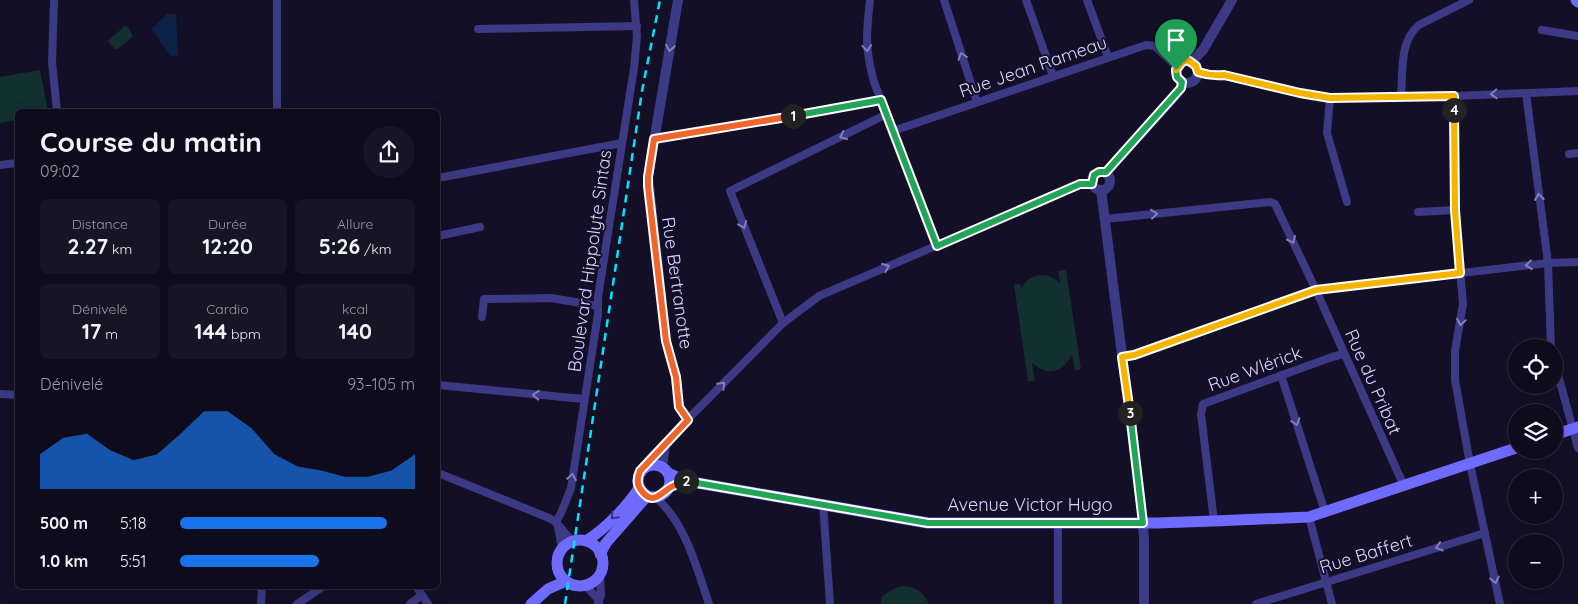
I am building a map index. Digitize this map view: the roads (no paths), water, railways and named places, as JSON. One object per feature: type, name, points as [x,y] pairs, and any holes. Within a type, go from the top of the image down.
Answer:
[{"type":"main road","points":[[1563,432],[1575,428]]},
{"type":"main road","name":"Avenue Victor Hugo","points":[[665,470],[686,481],[928,523],[1143,523],[1309,517],[1508,451]]},
{"type":"main road","points":[[600,554],[606,543],[656,494],[670,480],[665,470],[656,464],[644,467],[638,476],[656,494]]},
{"type":"main road","points":[[586,541],[601,530],[634,495],[656,494],[686,481]]},
{"type":"main road","points":[[548,589],[558,569],[562,548],[572,541],[586,541],[595,546],[600,554],[603,565],[600,575],[596,580],[586,586],[566,581],[558,569]]},
{"type":"main road","points":[[531,604],[548,589],[566,581]]},
{"type":"street","points":[[54,0],[52,62],[57,109]]},
{"type":"street","points":[[277,0],[277,109]]},
{"type":"street","name":"Boulevard Hippolyte Sintas","points":[[557,523],[571,488],[598,296],[634,68],[637,26],[634,0]]},
{"type":"street","name":"Rue Bertranotte","points":[[678,0],[654,139],[648,186],[666,341],[676,377],[679,407],[688,420]]},
{"type":"street","points":[[870,0],[866,46],[870,68],[937,246]]},
{"type":"street","points":[[944,0],[977,102]]},
{"type":"street","points":[[1026,0],[1053,76]]},
{"type":"street","points":[[1087,0],[1108,57]]},
{"type":"street","points":[[1192,62],[1203,50],[1232,0]]},
{"type":"street","points":[[1401,97],[1404,50],[1413,29],[1469,0]]},
{"type":"street","points":[[478,29],[637,26]]},
{"type":"street","points":[[1542,30],[1578,36]]},
{"type":"street","name":"Rue Jean Rameau","points":[[893,132],[1146,45],[1154,46],[1177,67]]},
{"type":"street","points":[[1182,82],[1177,77],[1177,67],[1185,60],[1192,62],[1198,72]]},
{"type":"street","points":[[1182,82],[1192,81],[1198,72]]},
{"type":"street","points":[[1198,72],[1211,76],[1224,75],[1330,98],[1578,91]]},
{"type":"street","points":[[1144,604],[1143,523],[1105,219],[1097,187],[1092,178],[1096,173],[1106,172],[1173,98],[1181,88],[1182,82]]},
{"type":"street","points":[[1526,93],[1548,263],[1549,339]]},
{"type":"street","points":[[1454,96],[1455,210],[1463,304],[1456,351],[1455,380],[1470,464],[1500,604]]},
{"type":"street","points":[[1330,98],[1327,133],[1347,202]]},
{"type":"street","points":[[654,139],[881,100]]},
{"type":"street","points":[[784,323],[730,191],[887,114]]},
{"type":"street","points":[[440,178],[622,143]]},
{"type":"street","points":[[1569,154],[1578,153]]},
{"type":"street","points":[[0,165],[15,163]]},
{"type":"street","points":[[644,467],[655,453],[665,446],[688,420],[784,323],[819,296],[1080,184],[1107,189],[1111,183],[1110,177],[1106,172]]},
{"type":"street","name":"Rue du Pribat","points":[[1105,219],[1272,203],[1277,207],[1404,486]]},
{"type":"street","points":[[1418,212],[1455,210]]},
{"type":"street","points":[[440,236],[480,227]]},
{"type":"street","points":[[1122,357],[1134,355],[1316,290],[1548,263],[1578,262]]},
{"type":"street","points":[[482,317],[484,299],[487,298],[551,298],[598,306]]},
{"type":"street","name":"Rue Wlérick","points":[[1214,521],[1201,408],[1206,402],[1344,354]]},
{"type":"street","points":[[1281,375],[1325,512]]},
{"type":"street","points":[[440,386],[584,399]]},
{"type":"street","points":[[1563,389],[1575,428],[1578,448]]},
{"type":"street","points":[[0,394],[15,395]]},
{"type":"street","points":[[665,446],[665,470]]},
{"type":"street","points":[[440,474],[542,515],[557,523],[572,541]]},
{"type":"street","points":[[656,494],[689,544],[709,604]]},
{"type":"street","points":[[823,504],[830,604]]},
{"type":"street","points":[[1309,517],[1332,604]]},
{"type":"street","points":[[557,523],[562,548]]},
{"type":"street","points":[[1058,523],[1058,604]]},
{"type":"street","name":"Rue Baffert","points":[[1256,604],[1486,533]]},
{"type":"street","points":[[598,604],[600,575]]},
{"type":"street","points":[[586,586],[597,598],[598,604]]},
{"type":"street","points":[[261,604],[262,589]]},
{"type":"street","points":[[297,604],[320,589]]},
{"type":"street","points":[[418,589],[428,604]]},
{"type":"street","points":[[410,604],[422,595]]},
{"type":"water","points":[[167,14],[176,14],[178,55],[171,57],[152,29]]},
{"type":"railway","points":[[565,604],[642,91],[660,0]]}]
